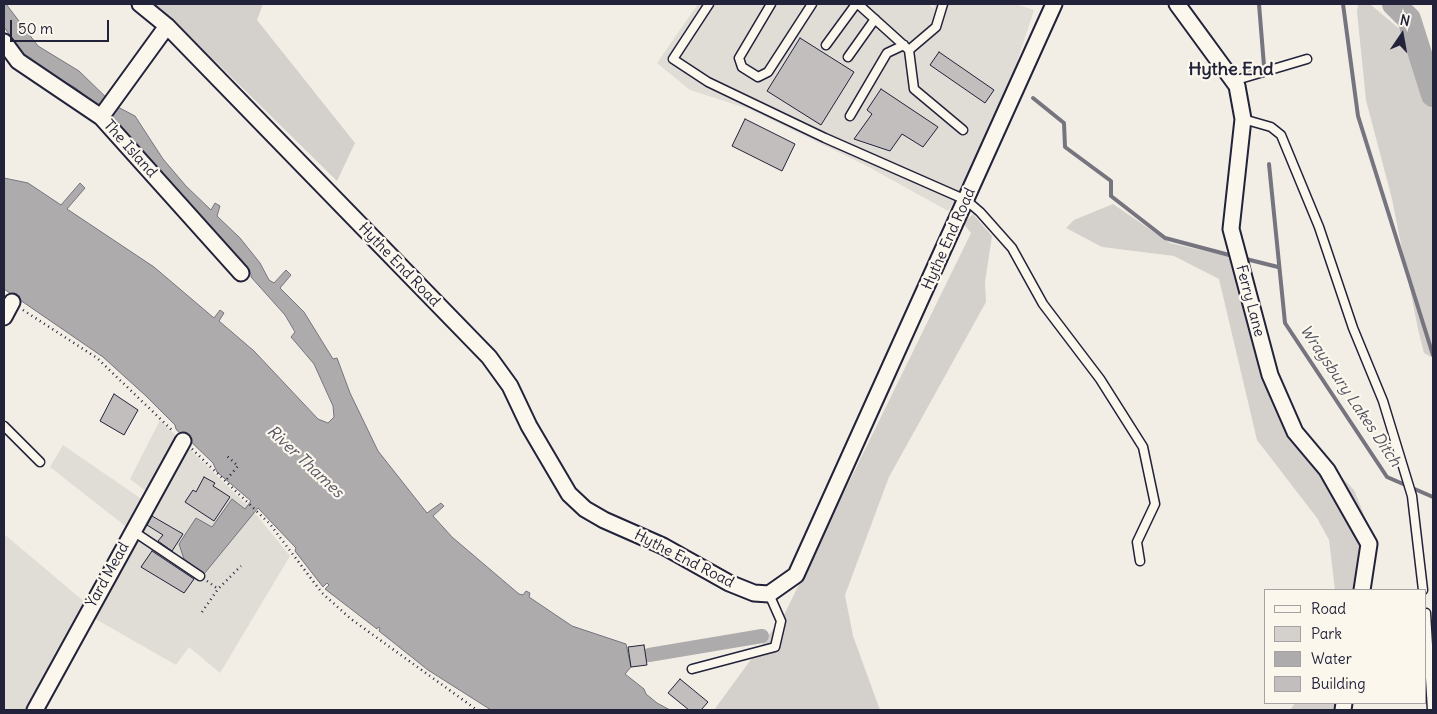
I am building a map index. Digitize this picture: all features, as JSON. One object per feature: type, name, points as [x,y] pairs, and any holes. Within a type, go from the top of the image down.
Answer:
[{"type":"street","name":"Hythe End Road","points":[[140,4],[167,26],[489,357],[510,386],[529,426],[569,494],[585,509],[604,520],[663,546],[729,583],[754,593],[769,594],[796,575],[1054,4]]},
{"type":"street","name":"Ferry Lane","points":[[1176,4],[1237,86],[1243,119],[1231,229],[1233,238],[1270,375],[1296,432],[1327,470],[1369,544],[1362,589]]},
{"type":"street","points":[[101,117],[167,26]]},
{"type":"street","name":"The Island","points":[[4,42],[18,61],[101,117],[241,273]]},
{"type":"street","points":[[4,317],[12,302]]},
{"type":"street","name":"Yard Mead","points":[[35,710],[183,441]]},
{"type":"lane","points":[[709,4],[673,59],[708,82],[824,138],[966,200],[980,212],[1012,248],[1043,304],[1100,379],[1143,447],[1155,504],[1137,542],[1140,561]]},
{"type":"lane","points":[[770,4],[739,58],[742,66],[758,77],[768,72],[812,4]]},
{"type":"lane","points":[[826,45],[857,4],[907,47],[914,89],[962,130]]},
{"type":"lane","points":[[850,116],[887,53],[907,47],[936,27],[943,4]]},
{"type":"lane","points":[[848,57],[875,19]]},
{"type":"lane","points":[[1233,81],[1307,59]]},
{"type":"lane","points":[[1243,119],[1271,128],[1281,135],[1319,228],[1353,328],[1383,401],[1412,496],[1423,589]]},
{"type":"lane","points":[[4,426],[40,462]]},
{"type":"lane","points":[[133,531],[200,576]]},
{"type":"lane","points":[[692,669],[775,647],[781,621],[769,594]]},
{"type":"lane","points":[[1427,629],[1432,710]]},
{"type":"path","points":[[12,302],[97,358],[258,511],[322,593],[351,619],[477,710]]},
{"type":"path","points":[[227,456],[238,466],[227,479]]},
{"type":"path","points":[[202,612],[218,589],[241,566]]},
{"type":"shaded area","points":[[698,4],[928,4],[934,9],[934,4],[1015,4],[1034,10],[1012,77],[965,186],[948,211],[867,166],[749,109],[690,90],[657,63]]},
{"type":"shaded area","points":[[160,420],[254,512],[290,556],[220,673],[189,647],[176,665],[92,617],[138,536],[50,467],[63,445],[143,500],[147,492],[130,479]]},
{"type":"shaded area","points":[[4,534],[86,603],[27,710],[4,710]]},
{"type":"green space","points":[[148,4],[263,4],[257,20],[355,143],[337,181],[217,63]]},
{"type":"green space","points":[[1358,4],[1370,4],[1409,37],[1422,62],[1433,104],[1433,358],[1424,353],[1392,199],[1366,100],[1357,12]]},
{"type":"green space","points":[[1113,204],[1170,243],[1240,259],[1268,362],[1297,431],[1354,490],[1367,522],[1361,589],[1335,589],[1329,540],[1317,518],[1257,440],[1219,279],[1174,256],[1102,247],[1066,228],[1074,220]]},
{"type":"green space","points":[[973,214],[992,236],[985,282],[986,302],[889,477],[845,595],[853,636],[880,710],[714,710],[785,613],[971,233],[963,223]]},
{"type":"green space","points":[[1294,704],[1340,704],[1338,710],[1290,710]]},
{"type":"water","name":"River Thames","points":[[4,4],[6,4],[38,46],[79,71],[114,105],[135,116],[163,159],[186,186],[211,210],[215,203],[220,206],[217,216],[240,238],[260,263],[269,280],[274,283],[286,270],[291,275],[280,288],[304,312],[333,359],[337,358],[350,393],[378,451],[427,513],[441,503],[444,506],[433,516],[452,537],[519,594],[523,595],[526,591],[530,593],[529,597],[572,626],[626,644],[631,667],[625,674],[644,689],[646,694],[657,703],[670,710],[491,710],[428,670],[379,631],[380,628],[378,627],[377,629],[325,589],[329,585],[327,583],[323,587],[295,551],[296,548],[258,508],[204,574],[184,559],[179,544],[196,518],[212,527],[232,499],[245,509],[251,501],[217,472],[213,463],[185,436],[182,436],[175,425],[146,396],[103,357],[4,289],[4,178],[28,183],[61,205],[80,183],[85,188],[67,209],[154,267],[214,318],[220,310],[224,313],[219,321],[254,351],[318,419],[328,423],[334,417],[333,406],[314,364],[291,337],[295,332],[285,315],[251,277],[251,274],[234,260],[139,152],[121,127],[76,88],[36,67],[26,58],[4,27]]},
{"type":"building","points":[[800,38],[854,72],[821,125],[767,91]]},
{"type":"building","points":[[939,52],[994,90],[985,103],[930,65]]},
{"type":"building","points":[[881,89],[938,127],[923,147],[902,134],[890,151],[854,139],[872,114],[867,110]]},
{"type":"building","points":[[745,119],[795,144],[782,171],[732,146]]},
{"type":"building","points":[[114,394],[138,410],[124,435],[100,421]]},
{"type":"building","points":[[204,477],[215,483],[213,486],[230,497],[214,521],[185,502],[193,490],[196,492]]},
{"type":"building","points":[[152,516],[183,534],[172,551],[158,541],[163,535],[147,525]]},
{"type":"building","points":[[152,551],[194,579],[184,593],[141,567]]},
{"type":"building","points":[[644,645],[647,665],[631,667],[628,647]]},
{"type":"building","points":[[680,679],[708,702],[701,710],[689,710],[668,693]]},
{"type":"waterway","name":"Wraysbury Lakes Ditch","points":[[1259,4],[1264,66]]},
{"type":"waterway","points":[[1343,4],[1358,116],[1433,355]]},
{"type":"waterway","points":[[1394,4],[1409,19],[1433,95]]},
{"type":"waterway","points":[[1033,98],[1064,123],[1065,147],[1111,181],[1111,196],[1165,238],[1233,256]]},
{"type":"waterway","name":"Wraysbury Lakes Ditch","points":[[1269,164],[1285,323],[1387,477],[1433,497]]},
{"type":"waterway","points":[[1242,258],[1278,267]]},
{"type":"waterway","points":[[649,655],[762,636]]},
{"type":"district","name":"Hythe End","points":[[1231,70]]}]
